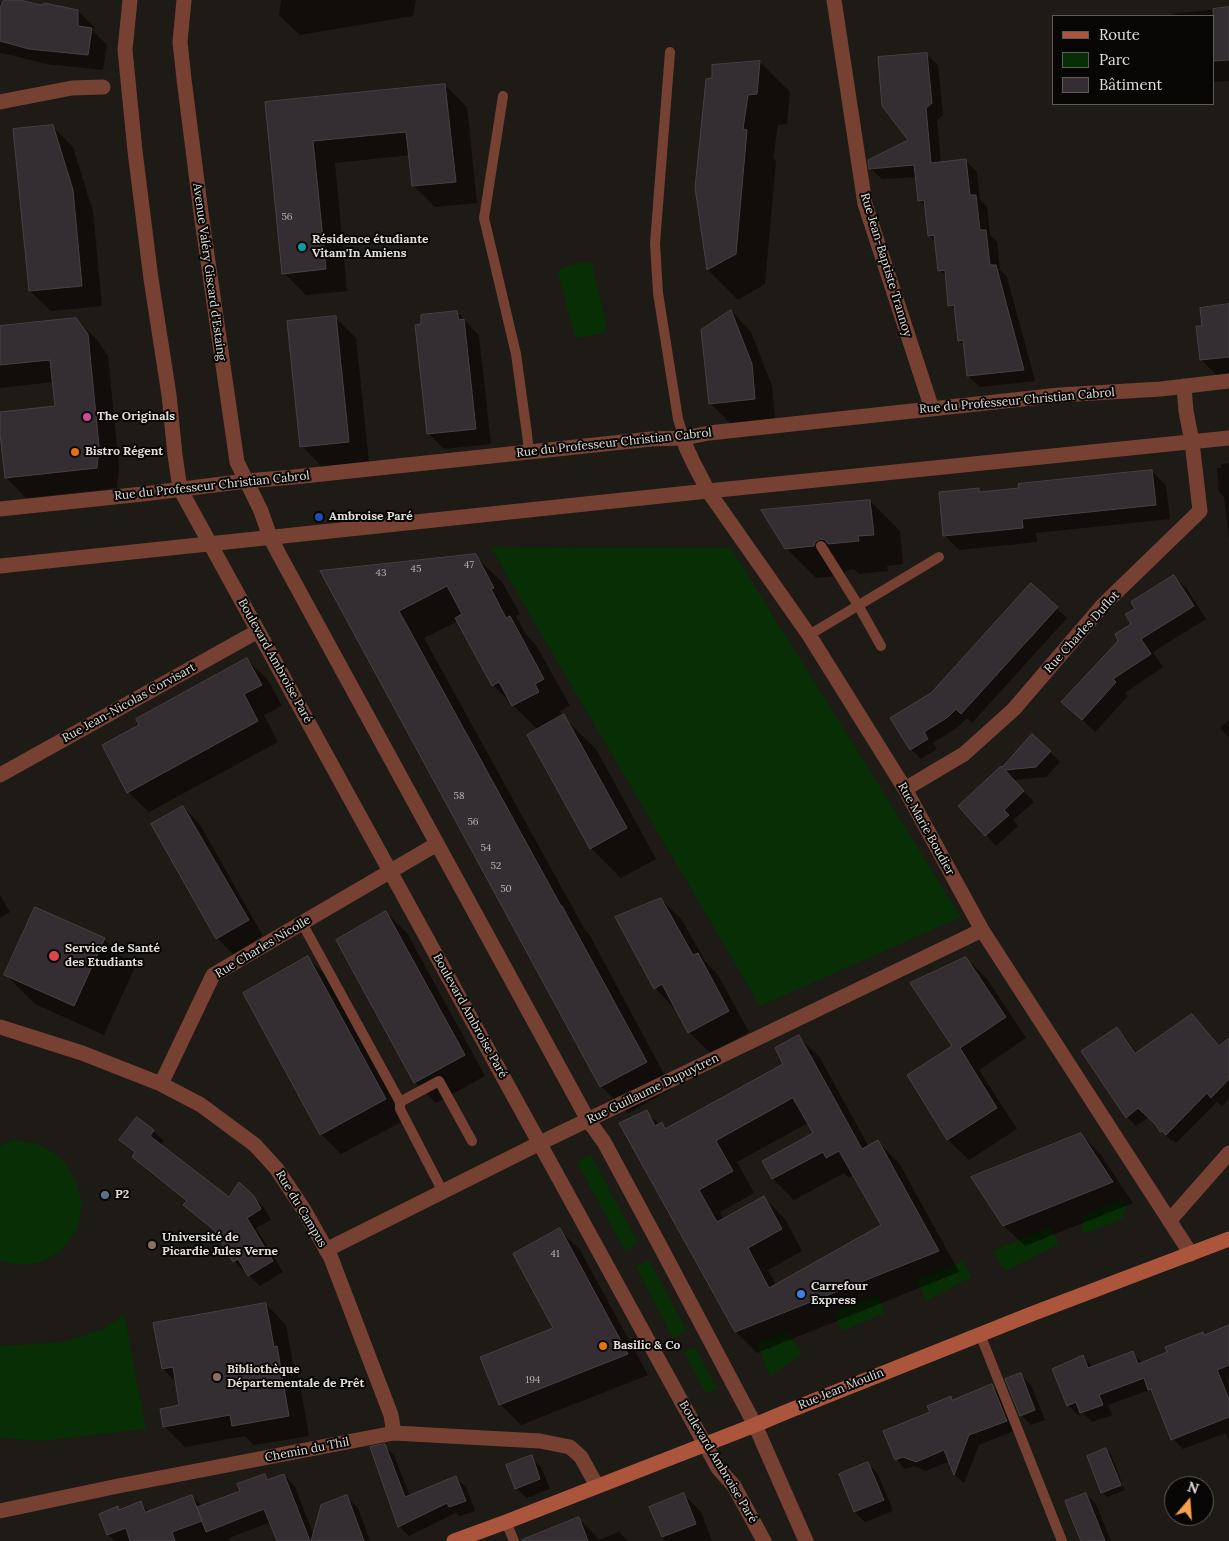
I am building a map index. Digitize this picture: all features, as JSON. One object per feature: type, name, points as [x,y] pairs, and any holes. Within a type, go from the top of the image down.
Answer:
[{"type":"main road","name":"Rue Jean Moulin","points":[[454,1541],[755,1426],[980,1334],[1229,1239]]},
{"type":"street","points":[[130,0],[125,50],[134,142],[180,489]]},
{"type":"street","name":"Avenue Valéry Giscard d'Estaing","points":[[184,0],[180,42],[193,154],[237,462],[261,511],[270,537]]},
{"type":"street","name":"Rue Jean-Baptiste Trannoy","points":[[834,0],[865,204],[932,409]]},
{"type":"street","points":[[0,102],[72,88],[103,87]]},
{"type":"street","name":"Rue du Professeur Christian Cabrol","points":[[0,509],[246,481],[684,438],[709,433],[1060,395],[1160,389],[1229,381]]},
{"type":"street","points":[[1184,386],[1186,411],[1192,442]]},
{"type":"street","name":"Rue Marie Boudier","points":[[684,438],[686,447],[708,491],[809,635],[905,789],[982,930],[1191,1254]]},
{"type":"street","points":[[0,566],[1229,438]]},
{"type":"street","name":"Rue Charles Duflot","points":[[905,789],[964,754],[1014,709],[1103,605],[1200,511],[1192,442]]},
{"type":"street","name":"Boulevard Ambroise Paré","points":[[180,489],[718,1468],[734,1486],[764,1541]]},
{"type":"street","points":[[270,537],[588,1120],[604,1142],[636,1201],[755,1426],[806,1541]]},
{"type":"street","name":"Rue Jean-Nicolas Corvisart","points":[[0,775],[258,631]]},
{"type":"street","name":"Rue Charles Nicolle","points":[[161,1084],[213,975],[437,844]]},
{"type":"street","name":"Rue Guillaume Dupuytren","points":[[326,1250],[540,1143],[982,930]]},
{"type":"street","name":"Rue du Campus","points":[[0,1027],[82,1053],[161,1084],[201,1105],[255,1145],[276,1168],[304,1210],[331,1258],[391,1415],[394,1433]]},
{"type":"street","points":[[1170,1220],[1229,1152]]},
{"type":"street","name":"Chemin du Thil","points":[[0,1511],[118,1486],[394,1433],[540,1441],[570,1448],[580,1457],[597,1486]]},
{"type":"lane","points":[[670,52],[655,243],[658,293],[678,418],[684,438]]},
{"type":"lane","points":[[503,96],[484,218],[516,354],[528,452]]},
{"type":"lane","points":[[821,546],[881,646]]},
{"type":"lane","points":[[809,635],[939,556]]},
{"type":"lane","points":[[302,923],[400,1102],[400,1109],[443,1192]]},
{"type":"lane","points":[[400,1102],[439,1081],[472,1141]]},
{"type":"lane","points":[[980,1334],[1062,1541]]},
{"type":"lane","points":[[506,1522],[514,1541]]},
{"type":"green space","points":[[587,261],[592,263],[607,328],[604,333],[580,338],[574,336],[558,272],[562,267]]},
{"type":"green space","points":[[491,547],[731,548],[961,917],[760,1006]]},
{"type":"green space","points":[[14,1140],[39,1144],[53,1152],[65,1163],[77,1183],[82,1204],[78,1228],[63,1249],[42,1262],[19,1265],[0,1261],[0,1146]]},
{"type":"green space","points":[[591,1155],[638,1243],[625,1251],[577,1162]]},
{"type":"green space","points":[[1123,1199],[1126,1206],[1122,1219],[1083,1234],[1082,1216]]},
{"type":"green space","points":[[1050,1227],[1059,1244],[1005,1271],[993,1251]]},
{"type":"green space","points":[[649,1260],[687,1331],[673,1338],[636,1267]]},
{"type":"green space","points":[[963,1261],[971,1277],[927,1301],[916,1281]]},
{"type":"green space","points":[[878,1295],[885,1313],[841,1331],[835,1312]]},
{"type":"green space","points":[[124,1314],[146,1429],[41,1441],[0,1438],[0,1346],[62,1342],[104,1329]]},
{"type":"green space","points":[[787,1332],[802,1354],[770,1376],[757,1344]]},
{"type":"green space","points":[[695,1347],[717,1388],[706,1394],[684,1352]]},
{"type":"building","points":[[4,0],[20,0],[41,5],[45,3],[78,10],[78,26],[92,28],[88,55],[29,49],[0,41],[0,8]]},
{"type":"building","points":[[1229,7],[1229,60],[1214,61],[1213,9]]},
{"type":"building","points":[[927,53],[932,103],[926,108],[931,163],[966,159],[970,195],[976,195],[980,230],[986,230],[990,265],[996,265],[1024,370],[967,376],[963,340],[958,341],[954,305],[948,306],[945,270],[938,271],[934,235],[928,236],[924,200],[918,201],[914,165],[869,169],[868,160],[908,140],[882,106],[878,57]]},
{"type":"building","points":[[760,61],[757,94],[748,95],[743,129],[747,130],[736,254],[707,270],[695,188],[706,79],[712,78],[712,65]]},
{"type":"building","points":[[445,84],[456,182],[412,186],[406,132],[313,141],[326,269],[282,274],[265,102]]},
{"type":"building","points":[[53,125],[73,190],[82,286],[29,291],[13,129]]},
{"type":"building","points":[[1229,304],[1229,357],[1200,360],[1196,326],[1202,326],[1200,308]]},
{"type":"building","points":[[731,310],[752,364],[755,399],[709,404],[701,330]]},
{"type":"building","points":[[457,311],[459,320],[464,319],[476,429],[427,434],[415,325],[421,324],[421,315]]},
{"type":"building","points":[[336,316],[349,442],[300,447],[287,321]]},
{"type":"building","points":[[76,318],[88,334],[99,446],[97,468],[5,478],[0,434],[0,412],[55,406],[50,360],[0,365],[0,326]]},
{"type":"building","points":[[1152,470],[1156,505],[1022,519],[1023,528],[943,536],[939,492],[979,488],[979,492],[1019,488],[1018,484]]},
{"type":"building","points":[[870,500],[874,535],[858,536],[859,541],[828,544],[825,540],[820,539],[815,542],[814,546],[785,549],[761,510]]},
{"type":"building","points":[[476,554],[494,588],[491,589],[506,618],[510,616],[544,679],[535,684],[539,692],[512,706],[499,682],[492,686],[455,618],[462,614],[447,586],[399,611],[647,1062],[600,1087],[320,571]]},
{"type":"building","points":[[1174,575],[1194,606],[1141,639],[1151,654],[1113,679],[1116,682],[1082,720],[1061,702],[1118,641],[1115,634],[1131,624],[1125,614],[1135,609],[1131,602]]},
{"type":"building","points":[[1031,583],[1058,607],[961,714],[956,709],[948,717],[924,732],[928,739],[910,750],[890,718],[931,693]]},
{"type":"building","points":[[247,658],[262,685],[244,694],[258,721],[127,793],[102,745],[139,725],[136,719]]},
{"type":"building","points":[[564,714],[627,828],[590,849],[527,735]]},
{"type":"building","points":[[1032,734],[1051,751],[1036,767],[1005,770],[1024,791],[1004,810],[1009,815],[985,836],[958,806],[1002,767]]},
{"type":"building","points":[[183,806],[249,920],[216,939],[151,824]]},
{"type":"building","points":[[661,898],[693,955],[698,953],[729,1011],[688,1033],[662,984],[654,989],[615,917]]},
{"type":"building","name":"Service de Santé des Etudiants","points":[[35,907],[105,938],[74,1006],[4,975]]},
{"type":"building","points":[[386,911],[465,1055],[414,1083],[336,940]]},
{"type":"building","points":[[308,956],[386,1099],[320,1135],[243,993]]},
{"type":"building","points":[[966,957],[1006,1017],[960,1048],[997,1108],[947,1140],[907,1075],[952,1046],[910,983]]},
{"type":"building","points":[[1192,1014],[1219,1046],[1229,1038],[1229,1079],[1211,1098],[1207,1093],[1166,1135],[1162,1131],[1160,1132],[1156,1125],[1138,1108],[1126,1118],[1081,1051],[1117,1027],[1135,1053]]},
{"type":"building","points":[[799,1035],[862,1149],[878,1140],[939,1251],[735,1332],[619,1123],[647,1110],[655,1126],[662,1122],[665,1129],[783,1064],[775,1048]],"holes":[[[793,1098],[813,1133],[762,1161],[772,1179],[823,1152],[826,1158],[839,1151],[881,1225],[769,1288],[748,1248],[782,1229],[764,1196],[717,1222],[699,1190],[733,1171],[716,1141]]]},
{"type":"building","points":[[137,1117],[154,1130],[150,1136],[229,1197],[239,1182],[254,1196],[261,1209],[247,1218],[273,1261],[248,1276],[238,1259],[233,1262],[214,1230],[183,1205],[187,1201],[132,1157],[135,1152],[119,1140]]},
{"type":"building","points":[[1081,1133],[1113,1182],[1003,1226],[971,1177]]},
{"type":"building","points":[[560,1228],[628,1354],[499,1405],[480,1357],[553,1328],[513,1254]]},
{"type":"building","points":[[266,1303],[274,1347],[277,1346],[289,1416],[232,1426],[230,1415],[163,1427],[160,1409],[179,1405],[173,1367],[162,1369],[153,1323]]},
{"type":"building","points":[[1229,1325],[1229,1365],[1217,1370],[1229,1399],[1229,1417],[1171,1440],[1151,1389],[1148,1390],[1144,1378],[1099,1395],[1103,1405],[1080,1413],[1076,1402],[1067,1406],[1052,1369],[1083,1355],[1088,1368],[1133,1351],[1138,1364],[1167,1352],[1165,1347],[1203,1332],[1204,1335]]},
{"type":"building","points":[[1021,1373],[1035,1410],[1020,1416],[1005,1379]]},
{"type":"building","points":[[992,1384],[1007,1421],[969,1435],[954,1475],[944,1450],[916,1462],[903,1457],[895,1460],[883,1431],[930,1412],[927,1406],[951,1396],[952,1400]]},
{"type":"building","points":[[385,1444],[405,1497],[456,1476],[466,1501],[449,1507],[447,1503],[398,1527],[370,1447]]},
{"type":"building","points":[[1106,1448],[1121,1485],[1101,1493],[1087,1456]]},
{"type":"building","points":[[532,1455],[540,1479],[515,1489],[506,1465]]},
{"type":"building","points":[[868,1462],[884,1500],[854,1512],[839,1474]]},
{"type":"building","points":[[265,1474],[267,1480],[284,1474],[310,1541],[277,1541],[264,1509],[206,1532],[197,1507],[240,1491],[237,1484]]},
{"type":"building","points":[[684,1493],[696,1524],[662,1537],[649,1507]]},
{"type":"building","points":[[1086,1493],[1105,1541],[1081,1541],[1071,1517],[1065,1501]]},
{"type":"building","points":[[192,1495],[202,1521],[172,1532],[175,1541],[130,1541],[126,1528],[107,1535],[99,1514],[118,1506],[119,1510],[141,1501],[145,1512]]},
{"type":"building","points":[[347,1495],[364,1541],[311,1541],[321,1505]]},
{"type":"building","points":[[579,1517],[588,1541],[522,1541],[522,1540]]},
{"type":"place","name":"Résidence étudiante Vitam'In Amiens","points":[[302,247]]},
{"type":"place","name":"The Originals","points":[[87,417]]},
{"type":"place","name":"Bistro Régent","points":[[75,452]]},
{"type":"place","name":"Ambroise Paré","points":[[319,517]]},
{"type":"place","name":"Service de Santé des Etudiants","points":[[54,956]]},
{"type":"place","name":"P2","points":[[105,1195]]},
{"type":"place","name":"Université de Picardie Jules Verne","points":[[152,1245]]},
{"type":"place","name":"Carrefour Express","points":[[801,1294]]},
{"type":"place","name":"Basilic & Co","points":[[603,1346]]},
{"type":"place","name":"Bibliothèque Départementale de Prêt","points":[[217,1377]]}]
